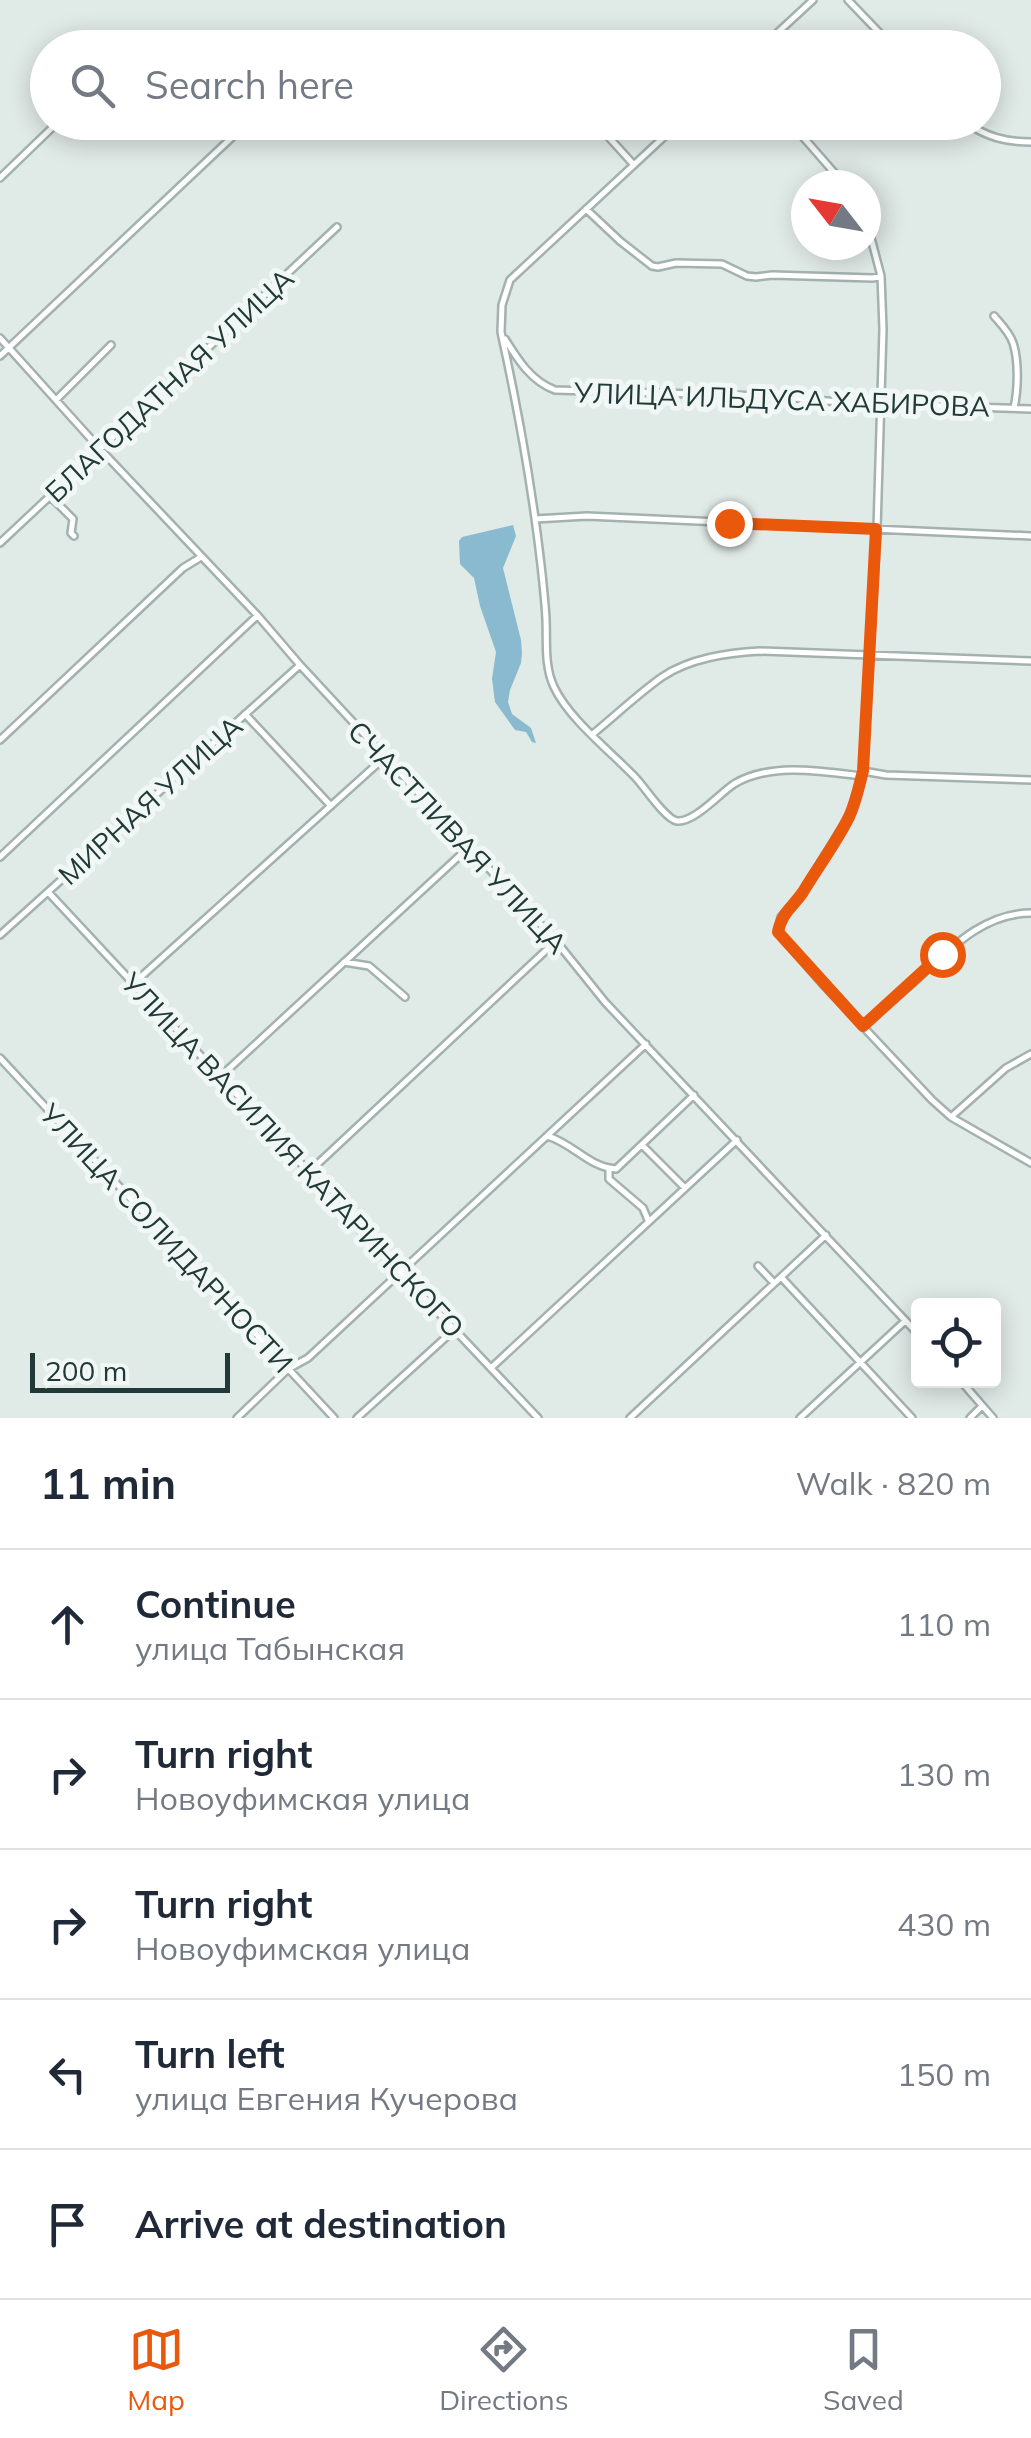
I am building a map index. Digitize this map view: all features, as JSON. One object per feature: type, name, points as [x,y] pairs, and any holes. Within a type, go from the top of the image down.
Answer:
[{"type":"street","points":[[780,30],[813,0]]},
{"type":"street","points":[[848,0],[877,30]]},
{"type":"street","points":[[0,178],[39,140]]},
{"type":"street","points":[[0,356],[229,140]]},
{"type":"street","points":[[611,140],[634,165]]},
{"type":"street","points":[[661,140],[510,280],[502,305],[501,332],[535,519],[548,667],[553,685],[566,706],[604,748],[677,821],[689,818],[738,782],[761,774],[804,771],[1031,780]]},
{"type":"street","points":[[806,140],[833,170]]},
{"type":"street","points":[[1001,140],[1031,142]]},
{"type":"street","points":[[586,209],[652,266],[722,264],[756,277],[881,276]]},
{"type":"street","name":"БЛАГОДАТНАЯ УЛИЦА","points":[[0,543],[337,227]]},
{"type":"street","points":[[877,260],[881,276],[881,403],[862,773],[850,815],[798,899],[781,918],[778,932],[932,1100],[951,1117],[1031,1163]]},
{"type":"street","points":[[994,316],[1014,348],[1014,408]]},
{"type":"street","name":"УЛИЦА ИЛЬДУСА ХАБИРОВА","points":[[501,332],[526,370],[554,390],[1031,409]]},
{"type":"street","name":"СЧАСТЛИВАЯ УЛИЦА","points":[[0,338],[556,941],[605,1002],[911,1326]]},
{"type":"street","points":[[56,400],[111,345]]},
{"type":"street","points":[[50,496],[73,519],[74,536]]},
{"type":"street","points":[[535,519],[587,516],[1031,536]]},
{"type":"street","points":[[0,740],[183,568],[201,557]]},
{"type":"street","points":[[0,856],[258,616]]},
{"type":"street","points":[[593,734],[663,676],[692,662],[731,653],[1031,661]]},
{"type":"street","name":"МИРНАЯ УЛИЦА","points":[[0,936],[300,665]]},
{"type":"street","points":[[245,714],[331,806]]},
{"type":"street","points":[[134,984],[385,757]]},
{"type":"street","points":[[221,1076],[468,847]]},
{"type":"street","name":"УЛИЦА ВАСИЛИЯ КАТАРИНСКОГО","points":[[48,892],[538,1418]]},
{"type":"street","points":[[863,1026],[972,931],[996,920],[1031,913]]},
{"type":"street","points":[[308,1172],[556,941]]},
{"type":"street","points":[[344,962],[369,966],[404,998]]},
{"type":"street","points":[[236,1418],[288,1369],[308,1358],[646,1044]]},
{"type":"street","points":[[951,1117],[1006,1068],[1031,1054]]},
{"type":"street","name":"УЛИЦА СОЛИДАРНОСТИ","points":[[0,1058],[334,1418]]},
{"type":"street","points":[[547,1136],[561,1140],[592,1164],[616,1169],[694,1094]]},
{"type":"street","points":[[492,1368],[736,1140]]},
{"type":"street","points":[[642,1144],[684,1188]]},
{"type":"street","points":[[609,1169],[609,1178],[643,1208],[648,1223]]},
{"type":"street","points":[[630,1418],[826,1235]]},
{"type":"street","points":[[758,1266],[774,1284]]},
{"type":"street","points":[[781,1277],[912,1418]]},
{"type":"street","points":[[800,1418],[905,1320]]},
{"type":"street","points":[[357,1418],[455,1329]]},
{"type":"street","points":[[967,1388],[994,1418]]},
{"type":"street","points":[[970,1418],[982,1406]]},
{"type":"water","points":[[513,525],[516,536],[503,568],[522,653],[508,702],[512,714],[531,728],[536,743],[526,732],[515,730],[495,702],[492,679],[496,652],[474,578],[460,564],[462,537]]},
{"type":"route","points":[[729,523],[876,529],[863,771],[857,796],[840,834],[781,918],[778,932],[863,1026],[942,954]]}]
